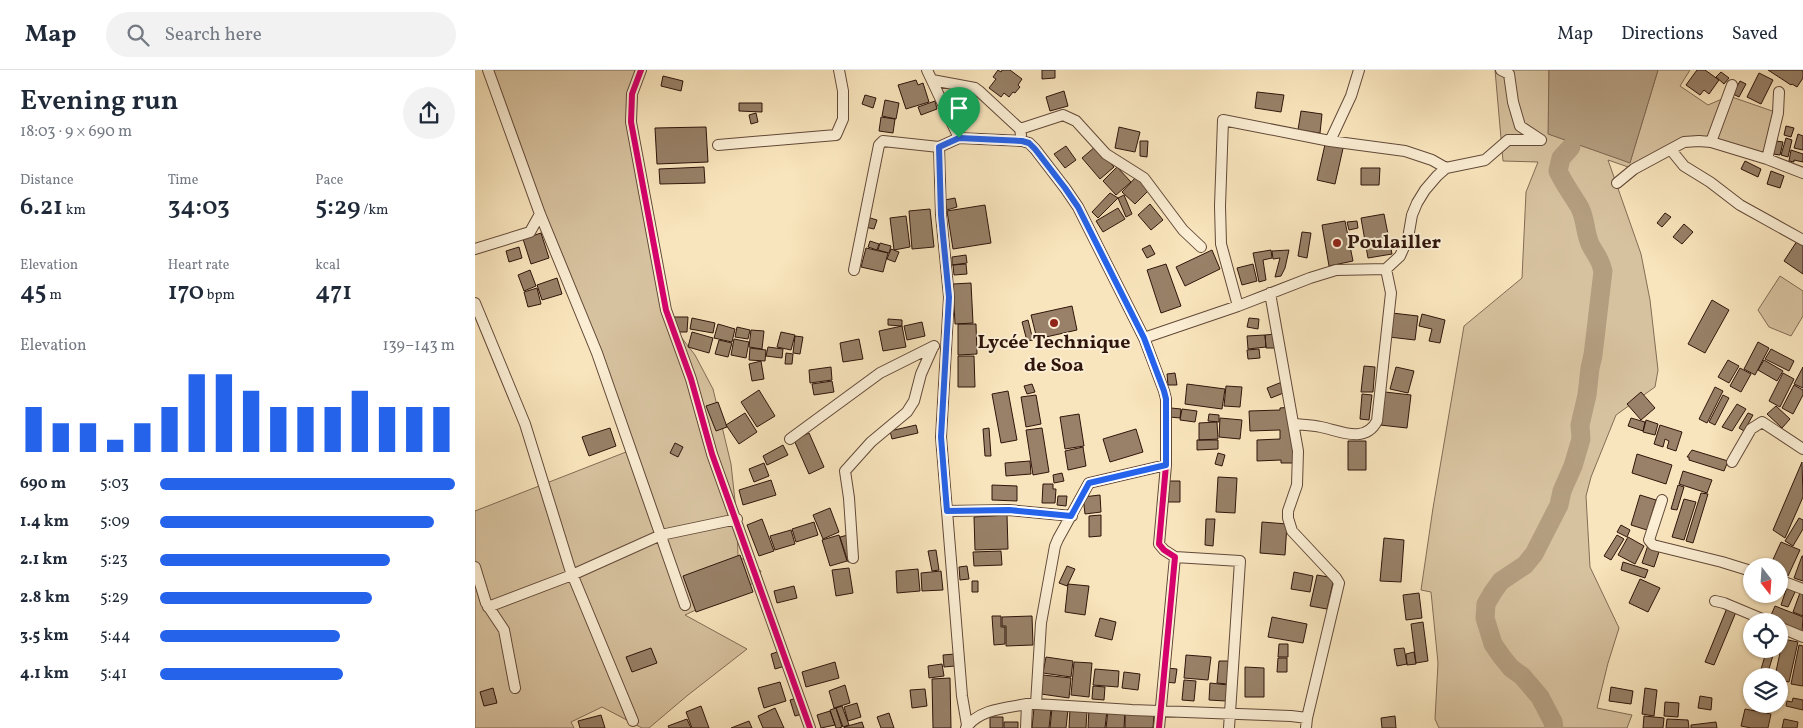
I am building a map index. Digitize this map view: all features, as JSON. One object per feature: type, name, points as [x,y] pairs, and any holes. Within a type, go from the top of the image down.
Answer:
[{"type":"street","points":[[488,70],[540,214],[597,352],[685,605]]},
{"type":"street","points":[[641,70],[633,94],[631,122],[666,310],[691,379],[712,454],[737,519],[810,728]]},
{"type":"street","points":[[718,145],[835,135],[843,119],[843,91],[839,70]]},
{"type":"street","points":[[927,70],[959,138]]},
{"type":"street","points":[[1330,141],[1351,96],[1359,70]]},
{"type":"street","points":[[1144,338],[1336,270],[1386,269],[1400,256],[1408,238],[1412,215],[1417,203],[1425,190],[1446,168],[1485,160],[1508,140],[1541,140],[1519,126],[1509,74],[1501,70]]},
{"type":"street","points":[[931,80],[975,88],[1020,129],[1022,141]]},
{"type":"street","points":[[1711,142],[1732,85]]},
{"type":"street","points":[[1767,159],[1779,113],[1779,92]]},
{"type":"street","points":[[1020,129],[1063,115],[1076,121],[1106,154],[1144,178],[1183,230],[1201,247]]},
{"type":"street","points":[[1238,306],[1221,244],[1220,206],[1223,120],[1330,141],[1405,152],[1432,160],[1446,168]]},
{"type":"street","points":[[854,270],[879,145],[883,141],[939,147],[959,138],[1022,141],[1029,143],[1035,149],[1078,207],[1144,338],[1166,399],[1166,465],[1159,544],[1163,550],[1175,557],[1240,561],[1229,728]]},
{"type":"street","points":[[1617,183],[1634,169],[1684,142],[1711,142],[1767,159],[1803,173]]},
{"type":"street","points":[[939,147],[941,207],[949,297],[941,437],[962,696],[967,727]]},
{"type":"street","points":[[1671,150],[1684,166],[1711,182],[1740,205],[1803,240]]},
{"type":"street","points":[[475,249],[530,232],[540,214]]},
{"type":"street","points":[[1294,424],[1320,427],[1353,435],[1366,433],[1374,428],[1377,421],[1391,293],[1386,269]]},
{"type":"street","points":[[967,727],[982,714],[1031,704],[1291,716],[1307,723],[1339,583],[1292,531],[1288,518],[1288,510],[1299,476],[1298,451],[1271,293]]},
{"type":"street","points":[[475,303],[525,424],[572,575],[633,720]]},
{"type":"street","points":[[790,439],[879,373],[947,340]]},
{"type":"street","points":[[853,558],[849,498],[845,471],[871,442],[907,412],[914,401],[921,374],[933,346]]},
{"type":"street","points":[[1732,462],[1751,429],[1762,422],[1803,449]]},
{"type":"street","points":[[1026,728],[1031,704],[1041,623],[1050,570],[1058,539],[1089,483],[1166,465]]},
{"type":"street","points":[[1662,500],[1649,540],[1653,545],[1743,569]]},
{"type":"street","points":[[947,511],[1009,510],[1071,516]]},
{"type":"street","points":[[489,607],[572,575],[661,535],[737,519]]},
{"type":"street","points":[[1159,728],[1175,557]]},
{"type":"street","points":[[475,567],[486,603],[505,630],[515,688]]},
{"type":"street","points":[[1788,583],[1803,589]]},
{"type":"street","points":[[1715,601],[1747,613]]},
{"type":"street","points":[[1788,630],[1803,637]]},
{"type":"shaded area","points":[[486,70],[646,70],[637,92],[636,130],[671,324],[695,355],[713,389],[731,464],[737,519],[738,556],[761,571],[758,581],[685,615],[747,649],[649,728],[642,728],[602,707],[571,722],[574,728],[475,728],[475,511],[626,452],[620,415]]},
{"type":"shaded area","points":[[1495,70],[1549,70],[1549,134],[1630,162],[1658,70],[1690,70],[1680,86],[1708,105],[1729,96],[1778,113],[1767,159],[1699,141],[1634,169],[1608,160],[1641,254],[1650,300],[1658,370],[1655,387],[1616,415],[1591,477],[1586,496],[1590,567],[1619,628],[1597,708],[1632,715],[1627,728],[1439,728],[1435,719],[1438,663],[1431,592],[1421,590],[1464,326],[1522,278],[1526,192],[1538,162],[1503,161]]},
{"type":"shaded area","points":[[1549,70],[1658,70],[1630,163],[1548,134]]},
{"type":"shaded area","points":[[1780,276],[1803,291],[1803,316],[1791,336],[1769,327],[1758,310]]},
{"type":"building","points":[[998,70],[1001,72],[1002,70],[1010,70],[1022,79],[1018,85],[1020,87],[1009,97],[1004,93],[1001,97],[989,88],[996,79],[993,77]]},
{"type":"building","points":[[1042,70],[1055,70],[1055,78],[1042,79]]},
{"type":"building","points":[[1697,70],[1705,70],[1719,80],[1709,94],[1704,90],[1700,95],[1686,85]]},
{"type":"building","points":[[1768,70],[1801,70],[1803,71],[1803,78],[1797,87]]},
{"type":"building","points":[[1721,72],[1729,78],[1724,84],[1716,77]]},
{"type":"building","points":[[1759,73],[1773,80],[1761,104],[1747,97]]},
{"type":"building","points":[[663,76],[683,81],[681,91],[661,86]]},
{"type":"building","points":[[916,80],[918,85],[923,83],[929,102],[906,109],[898,85]]},
{"type":"building","points":[[1740,81],[1746,84],[1739,97],[1733,94]]},
{"type":"building","points":[[1064,91],[1068,106],[1050,111],[1046,97]]},
{"type":"building","points":[[1257,92],[1284,95],[1281,112],[1255,108]]},
{"type":"building","points":[[865,95],[876,98],[873,108],[862,104]]},
{"type":"building","points":[[885,100],[899,103],[896,119],[882,116]]},
{"type":"building","points":[[935,101],[937,109],[921,115],[918,107]]},
{"type":"building","points":[[739,103],[762,103],[762,112],[739,111]]},
{"type":"building","points":[[1301,111],[1322,114],[1320,133],[1298,130]]},
{"type":"building","points":[[756,113],[758,122],[751,124],[749,115]]},
{"type":"building","points":[[881,117],[895,119],[893,133],[879,131]]},
{"type":"building","points":[[1786,126],[1794,128],[1791,137],[1784,135]]},
{"type":"building","points":[[706,127],[708,162],[657,164],[655,128]]},
{"type":"building","points":[[1119,127],[1140,132],[1135,152],[1115,148]]},
{"type":"building","points":[[1798,134],[1803,136],[1803,150],[1794,148]]},
{"type":"building","points":[[1786,138],[1792,140],[1788,157],[1781,155]]},
{"type":"building","points":[[1326,140],[1344,144],[1335,184],[1317,180]]},
{"type":"building","points":[[1140,141],[1148,141],[1147,157],[1140,156]]},
{"type":"building","points":[[1776,141],[1783,142],[1780,155],[1773,154]]},
{"type":"building","points":[[1066,146],[1076,160],[1065,168],[1054,154]]},
{"type":"building","points":[[1096,146],[1114,167],[1100,179],[1082,158]]},
{"type":"building","points":[[1791,150],[1803,154],[1803,162],[1789,161]]},
{"type":"building","points":[[1745,161],[1761,169],[1758,177],[1741,169]]},
{"type":"building","points":[[704,167],[705,183],[660,184],[659,169]]},
{"type":"building","points":[[1117,167],[1131,182],[1116,195],[1103,181]]},
{"type":"building","points":[[1361,168],[1380,168],[1379,185],[1361,185]]},
{"type":"building","points":[[1771,171],[1784,176],[1780,188],[1767,184]]},
{"type":"building","points":[[1136,177],[1149,190],[1135,204],[1122,192]]},
{"type":"building","points":[[1110,193],[1118,198],[1098,218],[1092,212]]},
{"type":"building","points":[[1124,195],[1132,214],[1126,217],[1118,198]]},
{"type":"building","points":[[955,198],[957,207],[947,210],[945,200]]},
{"type":"building","points":[[1150,204],[1163,220],[1151,230],[1138,215]]},
{"type":"building","points":[[985,205],[991,243],[953,249],[947,211]]},
{"type":"building","points":[[1118,208],[1125,219],[1103,232],[1096,221]]},
{"type":"building","points":[[930,209],[934,247],[912,249],[909,211]]},
{"type":"building","points":[[1665,213],[1671,217],[1662,227],[1657,223]]},
{"type":"building","name":"Poulailler","points":[[1384,214],[1392,254],[1368,258],[1361,218]]},
{"type":"building","points":[[906,216],[910,247],[894,250],[890,218]]},
{"type":"building","points":[[867,217],[877,220],[874,229],[865,227]]},
{"type":"building","name":"Poulailler","points":[[1345,221],[1353,261],[1329,266],[1322,225]]},
{"type":"building","points":[[1357,221],[1358,228],[1349,230],[1347,222]]},
{"type":"building","points":[[1684,224],[1693,232],[1682,244],[1673,237]]},
{"type":"building","points":[[1302,232],[1311,233],[1307,258],[1298,256]]},
{"type":"building","points":[[541,233],[549,258],[531,264],[523,239]]},
{"type":"building","points":[[1801,235],[1803,237],[1803,274],[1784,261]]},
{"type":"building","points":[[870,241],[879,244],[877,250],[868,247]]},
{"type":"building","points":[[880,243],[891,246],[889,253],[878,250]]},
{"type":"building","points":[[1150,245],[1155,254],[1147,258],[1142,249]]},
{"type":"building","points":[[519,247],[522,258],[509,262],[506,251]]},
{"type":"building","points":[[866,248],[888,253],[883,272],[861,267]]},
{"type":"building","points":[[891,249],[899,252],[895,262],[887,259]]},
{"type":"building","points":[[1212,250],[1220,269],[1185,286],[1176,267]]},
{"type":"building","points":[[1271,250],[1272,258],[1263,260],[1266,280],[1259,282],[1253,253]]},
{"type":"building","points":[[1289,250],[1281,276],[1275,277],[1280,258],[1273,259],[1272,251]]},
{"type":"building","points":[[966,255],[967,263],[952,265],[952,257]]},
{"type":"building","points":[[966,264],[967,274],[954,275],[953,265]]},
{"type":"building","points":[[1166,264],[1181,306],[1161,313],[1147,270]]},
{"type":"building","points":[[1253,264],[1257,281],[1242,285],[1237,268]]},
{"type":"building","points":[[530,270],[536,286],[524,291],[518,275]]},
{"type":"building","points":[[557,278],[562,294],[542,300],[537,285]]},
{"type":"building","points":[[971,283],[973,323],[955,324],[953,284]]},
{"type":"building","points":[[537,288],[541,304],[528,307],[524,292]]},
{"type":"building","points":[[1712,300],[1729,310],[1705,353],[1688,344]]},
{"type":"building","name":"Lycée Technique de Soa","points":[[1072,306],[1077,330],[1037,339],[1031,315]]},
{"type":"building","points":[[1392,313],[1418,316],[1415,340],[1389,337]]},
{"type":"building","points":[[1422,314],[1445,320],[1440,343],[1429,341],[1432,329],[1419,326]]},
{"type":"building","points":[[669,317],[688,317],[687,332],[669,332]]},
{"type":"building","points":[[692,318],[715,323],[713,333],[690,329]]},
{"type":"building","points":[[1249,318],[1259,319],[1258,329],[1247,327]]},
{"type":"building","points":[[888,319],[902,320],[902,326],[888,325]]},
{"type":"building","points":[[1028,320],[1033,340],[1027,341],[1022,322]]},
{"type":"building","points":[[922,322],[925,336],[907,340],[904,326]]},
{"type":"building","points":[[718,324],[735,329],[732,342],[714,338]]},
{"type":"building","points":[[958,324],[976,324],[977,354],[958,355]]},
{"type":"building","points":[[902,326],[906,347],[883,351],[879,331]]},
{"type":"building","points":[[737,327],[750,330],[748,339],[735,337]]},
{"type":"building","points":[[751,330],[764,331],[762,349],[749,347]]},
{"type":"building","points":[[692,332],[713,338],[709,353],[688,347]]},
{"type":"building","points":[[781,332],[795,335],[791,350],[777,347]]},
{"type":"building","points":[[1276,334],[1277,348],[1266,348],[1265,335]]},
{"type":"building","points":[[1265,335],[1266,347],[1248,349],[1247,336]]},
{"type":"building","points":[[795,336],[803,337],[800,354],[793,353]]},
{"type":"building","points":[[734,339],[749,342],[746,358],[731,355]]},
{"type":"building","points":[[859,339],[863,359],[843,362],[840,343]]},
{"type":"building","points":[[719,340],[732,343],[728,357],[715,354]]},
{"type":"building","points":[[1758,342],[1769,348],[1755,375],[1744,369]]},
{"type":"building","points":[[768,347],[783,349],[782,358],[766,356]]},
{"type":"building","points":[[750,348],[766,350],[765,361],[749,360]]},
{"type":"building","points":[[1259,349],[1260,358],[1248,359],[1247,350]]},
{"type":"building","points":[[1771,349],[1794,361],[1789,371],[1765,359]]},
{"type":"building","points":[[786,353],[793,354],[792,364],[785,364]]},
{"type":"building","points":[[958,356],[974,356],[975,387],[958,387]]},
{"type":"building","points":[[1728,360],[1739,366],[1729,383],[1718,377]]},
{"type":"building","points":[[1764,360],[1783,371],[1777,381],[1758,370]]},
{"type":"building","points":[[761,361],[764,379],[752,381],[749,364]]},
{"type":"building","points":[[1364,366],[1375,367],[1373,392],[1361,392]]},
{"type":"building","points":[[831,367],[832,380],[810,383],[809,370]]},
{"type":"building","points":[[1396,367],[1414,371],[1408,393],[1390,389]]},
{"type":"building","points":[[1803,367],[1803,388],[1794,384]]},
{"type":"building","points":[[1740,368],[1751,374],[1741,392],[1730,386]]},
{"type":"building","points":[[1175,373],[1177,385],[1168,385],[1167,374]]},
{"type":"building","points":[[1783,373],[1794,379],[1780,407],[1769,401]]},
{"type":"building","points":[[832,381],[834,392],[814,395],[812,384]]},
{"type":"building","points":[[1282,382],[1286,392],[1271,398],[1267,388]]},
{"type":"building","points":[[1032,384],[1035,392],[1027,394],[1024,386]]},
{"type":"building","points":[[1187,384],[1225,389],[1222,409],[1185,404]]},
{"type":"building","points":[[1794,385],[1803,390],[1803,395],[1793,414],[1782,408]]},
{"type":"building","points":[[1226,386],[1242,387],[1240,407],[1224,406]]},
{"type":"building","points":[[1715,387],[1723,391],[1707,423],[1699,419]]},
{"type":"building","points":[[759,390],[775,416],[757,427],[741,402]]},
{"type":"building","points":[[1008,391],[1017,440],[1001,443],[992,394]]},
{"type":"building","points":[[1385,392],[1411,395],[1407,428],[1380,425]]},
{"type":"building","points":[[1641,392],[1655,408],[1641,420],[1627,404]]},
{"type":"building","points":[[1362,394],[1372,395],[1369,420],[1360,419]]},
{"type":"building","points":[[1036,395],[1041,424],[1026,427],[1021,397]]},
{"type":"building","points":[[1723,395],[1729,398],[1715,425],[1709,422]]},
{"type":"building","points":[[718,402],[727,427],[716,431],[706,406]]},
{"type":"building","points":[[1737,404],[1746,409],[1732,431],[1722,427]]},
{"type":"building","points":[[1776,406],[1790,419],[1782,428],[1767,414]]},
{"type":"building","points":[[1292,407],[1294,463],[1281,463],[1281,460],[1257,461],[1257,440],[1280,439],[1280,430],[1250,431],[1249,411],[1280,410],[1280,408]]},
{"type":"building","points":[[1171,408],[1181,409],[1180,418],[1170,417]]},
{"type":"building","points":[[1182,409],[1197,411],[1195,422],[1180,420]]},
{"type":"building","points":[[745,413],[757,432],[739,444],[726,425]]},
{"type":"building","points":[[1748,413],[1753,415],[1744,431],[1739,428]]},
{"type":"building","points":[[1079,414],[1084,446],[1065,449],[1060,417]]},
{"type":"building","points":[[1209,414],[1219,415],[1219,422],[1208,421]]},
{"type":"building","points":[[1220,418],[1242,420],[1240,439],[1219,437]]},
{"type":"building","points":[[1631,418],[1645,422],[1643,431],[1628,426]]},
{"type":"building","points":[[1646,420],[1658,424],[1655,435],[1643,432]]},
{"type":"building","points":[[1217,422],[1218,439],[1199,440],[1199,423]]},
{"type":"building","points":[[916,425],[918,433],[892,439],[890,431]]},
{"type":"building","points":[[1660,425],[1682,432],[1676,451],[1667,448],[1669,441],[1665,439],[1663,447],[1654,444]]},
{"type":"building","points":[[610,428],[616,446],[589,456],[582,437]]},
{"type":"building","points":[[989,428],[991,456],[985,456],[983,429]]},
{"type":"building","points":[[1042,428],[1049,472],[1033,475],[1026,430]]},
{"type":"building","points":[[1136,429],[1143,452],[1110,462],[1103,439]]},
{"type":"building","points":[[809,433],[824,467],[809,474],[794,440]]},
{"type":"building","points":[[1197,440],[1218,440],[1218,449],[1197,450]]},
{"type":"building","points":[[1348,441],[1366,441],[1366,470],[1348,470]]},
{"type":"building","points":[[675,443],[683,447],[678,457],[670,453]]},
{"type":"building","points":[[783,445],[788,455],[767,465],[763,456]]},
{"type":"building","points":[[1083,447],[1086,466],[1068,470],[1065,451]]},
{"type":"building","points":[[1692,450],[1728,461],[1724,471],[1689,460],[1689,457],[1687,457]]},
{"type":"building","points":[[1218,453],[1225,455],[1222,466],[1215,464]]},
{"type":"building","points":[[1637,454],[1672,465],[1666,484],[1632,473]]},
{"type":"building","points":[[1030,461],[1031,474],[1006,476],[1005,463]]},
{"type":"building","points":[[1802,462],[1803,497],[1785,538],[1773,530]]},
{"type":"building","points":[[764,463],[769,476],[754,482],[749,469]]},
{"type":"building","points":[[1683,471],[1712,480],[1707,493],[1679,484]]},
{"type":"building","points":[[1062,473],[1064,481],[1054,483],[1053,475]]},
{"type":"building","points":[[1218,477],[1237,478],[1235,513],[1216,512]]},
{"type":"building","points":[[771,480],[776,495],[743,505],[739,490]]},
{"type":"building","points":[[1167,481],[1180,481],[1180,502],[1168,502]]},
{"type":"building","points":[[1043,484],[1053,484],[1053,489],[1056,489],[1055,503],[1042,503]]},
{"type":"building","points":[[992,485],[1017,486],[1017,501],[992,500]]},
{"type":"building","points":[[1678,485],[1684,487],[1677,510],[1671,509]]},
{"type":"building","points":[[1701,493],[1708,494],[1693,543],[1686,541]]},
{"type":"building","points":[[1100,495],[1101,512],[1085,514],[1083,497]]},
{"type":"building","points":[[1640,495],[1656,500],[1647,530],[1631,525]]},
{"type":"building","points":[[1058,496],[1067,496],[1066,506],[1057,505]]},
{"type":"building","points":[[1684,499],[1696,502],[1684,540],[1672,537]]},
{"type":"building","points":[[830,508],[839,532],[823,539],[813,515]]},
{"type":"building","points":[[1007,515],[1008,549],[975,550],[974,517]]},
{"type":"building","points":[[1101,515],[1101,536],[1089,537],[1089,516]]},
{"type":"building","points":[[1799,518],[1803,520],[1803,529],[1793,546],[1785,541]]},
{"type":"building","points":[[762,519],[774,551],[759,556],[747,525]]},
{"type":"building","points":[[1206,519],[1215,519],[1213,546],[1205,545]]},
{"type":"building","points":[[814,522],[818,535],[796,542],[792,529]]},
{"type":"building","points":[[1262,522],[1287,524],[1285,555],[1260,553]]},
{"type":"building","points":[[1621,525],[1630,530],[1627,537],[1617,532]]},
{"type":"building","points":[[791,530],[795,544],[775,550],[770,536]]},
{"type":"building","points":[[839,535],[847,561],[830,566],[822,540]]},
{"type":"building","points":[[848,535],[856,559],[848,562],[840,537]]},
{"type":"building","points":[[1617,535],[1624,539],[1611,560],[1604,556]]},
{"type":"building","points":[[1628,537],[1644,546],[1635,564],[1618,555]]},
{"type":"building","points":[[1384,538],[1404,540],[1401,582],[1380,581]]},
{"type":"building","points":[[1781,542],[1800,550],[1788,576],[1788,558],[1774,558]]},
{"type":"building","points":[[1648,545],[1660,549],[1654,567],[1642,563]]},
{"type":"building","points":[[936,550],[939,570],[932,571],[928,551]]},
{"type":"building","points":[[1001,551],[1002,565],[974,566],[973,552]]},
{"type":"building","points":[[740,555],[753,592],[696,612],[683,576]]},
{"type":"building","points":[[1803,556],[1803,581],[1794,578]]},
{"type":"building","points":[[1623,562],[1648,570],[1645,578],[1621,570]]},
{"type":"building","points":[[967,566],[969,579],[960,580],[959,567]]},
{"type":"building","points":[[1067,566],[1075,569],[1067,586],[1059,583]]},
{"type":"building","points":[[849,568],[853,593],[836,596],[832,570]]},
{"type":"building","points":[[918,569],[920,591],[897,593],[896,571]]},
{"type":"building","points":[[941,571],[943,590],[922,591],[921,573]]},
{"type":"building","points":[[1294,572],[1313,576],[1310,592],[1291,589]]},
{"type":"building","points":[[1317,575],[1334,578],[1327,609],[1310,606]]},
{"type":"building","points":[[1640,579],[1660,588],[1648,612],[1629,603]]},
{"type":"building","points":[[972,581],[978,581],[978,592],[972,592]]},
{"type":"building","points":[[1068,584],[1089,586],[1085,615],[1065,612]]},
{"type":"building","points":[[794,586],[797,598],[777,603],[774,591]]},
{"type":"building","points":[[1788,587],[1796,590],[1788,607],[1781,605],[1782,603],[1788,603]]},
{"type":"building","points":[[1801,590],[1803,590],[1803,616],[1793,612]]},
{"type":"building","points":[[1419,593],[1422,618],[1406,620],[1403,595]]},
{"type":"building","points":[[1775,606],[1803,617],[1802,633],[1788,628],[1788,613],[1772,613]]},
{"type":"building","points":[[1727,608],[1736,612],[1714,665],[1705,662]]},
{"type":"building","points":[[992,616],[1001,616],[1001,627],[1005,627],[1005,644],[994,645]]},
{"type":"building","points":[[1032,616],[1033,645],[1006,646],[1006,626],[1002,626],[1002,617]]},
{"type":"building","points":[[1272,617],[1307,624],[1303,643],[1268,637]]},
{"type":"building","points":[[1100,618],[1116,622],[1112,640],[1095,636]]},
{"type":"building","points":[[1423,622],[1428,661],[1416,663],[1411,624]]},
{"type":"building","points":[[1788,640],[1798,642],[1789,682],[1788,668],[1777,668],[1779,658],[1788,658]]},
{"type":"building","points":[[1279,644],[1288,644],[1288,657],[1278,657]]},
{"type":"building","points":[[1799,645],[1803,646],[1803,686],[1791,684]]},
{"type":"building","points":[[651,648],[657,663],[632,672],[626,657]]},
{"type":"building","points":[[1404,648],[1407,664],[1397,666],[1394,649]]},
{"type":"building","points":[[780,651],[785,666],[775,669],[771,654]]},
{"type":"building","points":[[1414,652],[1416,664],[1407,665],[1406,654]]},
{"type":"building","points":[[955,654],[955,666],[944,667],[943,655]]},
{"type":"building","points":[[1186,655],[1211,657],[1208,680],[1184,678]]},
{"type":"building","points":[[1046,657],[1073,661],[1071,677],[1043,673]]},
{"type":"building","points":[[1278,658],[1287,658],[1287,672],[1277,672]]},
{"type":"building","points":[[1764,658],[1772,658],[1769,668],[1761,668]]},
{"type":"building","points":[[1219,661],[1229,661],[1227,684],[1217,683]]},
{"type":"building","points":[[835,662],[839,678],[806,687],[802,672]]},
{"type":"building","points":[[1074,662],[1092,663],[1089,697],[1071,695]]},
{"type":"building","points":[[942,664],[944,676],[929,678],[928,666]]},
{"type":"building","points":[[1245,667],[1264,668],[1264,697],[1245,697]]},
{"type":"building","points":[[1167,668],[1177,669],[1175,683],[1165,682]]},
{"type":"building","points":[[1095,669],[1119,671],[1118,687],[1093,685]]},
{"type":"building","points":[[1124,672],[1140,674],[1138,690],[1122,688]]},
{"type":"building","points":[[1043,675],[1071,678],[1069,698],[1041,694]]},
{"type":"building","points":[[950,678],[951,728],[933,728],[932,679]]},
{"type":"building","points":[[1184,680],[1196,681],[1194,701],[1182,700]]},
{"type":"building","points":[[780,682],[786,701],[764,708],[758,688]]},
{"type":"building","points":[[1210,683],[1228,685],[1226,701],[1209,700]]},
{"type":"building","points":[[845,685],[850,703],[834,708],[829,691]]},
{"type":"building","points":[[1093,686],[1105,687],[1104,700],[1092,699]]},
{"type":"building","points":[[1611,687],[1633,691],[1631,704],[1609,701]]},
{"type":"building","points":[[493,688],[497,703],[484,706],[480,692]]},
{"type":"building","points":[[1645,688],[1657,690],[1654,716],[1642,714]]},
{"type":"building","points":[[925,689],[927,706],[912,708],[910,690]]},
{"type":"building","points":[[1700,696],[1712,698],[1711,710],[1698,708]]},
{"type":"building","points":[[797,698],[802,714],[795,716],[790,700]]},
{"type":"building","points":[[1793,698],[1803,700],[1803,710],[1788,706],[1788,701],[1792,702]]},
{"type":"building","points":[[1665,702],[1679,703],[1678,717],[1664,716]]},
{"type":"building","points":[[857,703],[861,717],[848,721],[844,707]]},
{"type":"building","points":[[701,706],[709,728],[692,728],[686,712]]},
{"type":"building","points":[[842,706],[849,725],[843,727],[836,708]]},
{"type":"building","points":[[775,708],[784,728],[763,728],[758,716]]},
{"type":"building","points":[[836,708],[842,727],[839,728],[836,728],[830,710]]},
{"type":"building","points":[[1034,708],[1051,709],[1049,728],[1032,728]]},
{"type":"building","points":[[1052,708],[1068,710],[1066,728],[1050,728]]},
{"type":"building","points":[[1089,708],[1107,710],[1105,728],[1088,728]]},
{"type":"building","points":[[1070,709],[1087,710],[1086,728],[1069,728]]},
{"type":"building","points":[[1108,710],[1125,712],[1124,728],[1106,728]]},
{"type":"building","points":[[830,711],[835,725],[821,728],[817,715]]},
{"type":"building","points":[[1125,712],[1154,714],[1153,728],[1125,728]]},
{"type":"building","points":[[889,713],[894,728],[881,728],[877,717]]},
{"type":"building","points":[[1744,713],[1771,714],[1768,728],[1741,726]]},
{"type":"building","points":[[601,715],[605,728],[580,728],[578,721]]},
{"type":"building","points":[[1395,716],[1396,728],[1382,728],[1381,718]]},
{"type":"building","points":[[1644,716],[1664,718],[1663,728],[1643,728]]},
{"type":"building","points":[[990,717],[1003,717],[1003,728],[990,728]]},
{"type":"building","points":[[687,719],[691,728],[669,728],[668,726]]},
{"type":"building","points":[[1667,719],[1688,720],[1689,728],[1666,728]]},
{"type":"building","points":[[1784,719],[1798,722],[1797,728],[1782,728]]},
{"type":"building","points":[[749,721],[752,728],[731,728]]},
{"type":"building","points":[[862,722],[864,728],[844,727]]},
{"type":"building","points":[[1004,722],[1018,722],[1018,728],[1004,728]]},
{"type":"building","points":[[1716,722],[1717,728],[1691,728],[1691,725]]},
{"type":"waterway","points":[[1554,728],[1553,722],[1540,697],[1522,676],[1511,668],[1493,644],[1485,618],[1486,604],[1501,581],[1525,565],[1534,554],[1559,505],[1562,491],[1573,466],[1581,439],[1580,425],[1593,355],[1603,271],[1589,242],[1580,208],[1558,171],[1561,158],[1571,147]]},
{"type":"cycle path","points":[[641,70],[632,94],[631,122],[666,310],[691,379],[712,454],[810,728]]},
{"type":"cycle path","points":[[947,511],[941,437],[949,297],[941,215],[939,147],[959,138],[1022,141],[1029,143],[1035,149],[1078,207],[1144,338],[1166,399],[1166,465],[1159,544],[1164,550],[1175,557],[1159,728]]},
{"type":"place","name":"Poulailler","points":[[1337,243]]},
{"type":"place","name":"Lycée Technique de Soa","points":[[1054,323]]},
{"type":"route","points":[[959,138],[1022,141],[1029,143],[1035,149],[1078,207],[1144,338],[1164,391],[1166,399],[1166,465],[1089,483],[1071,516],[1009,510],[947,511],[941,437],[949,297],[941,215],[939,147],[959,138]]}]
